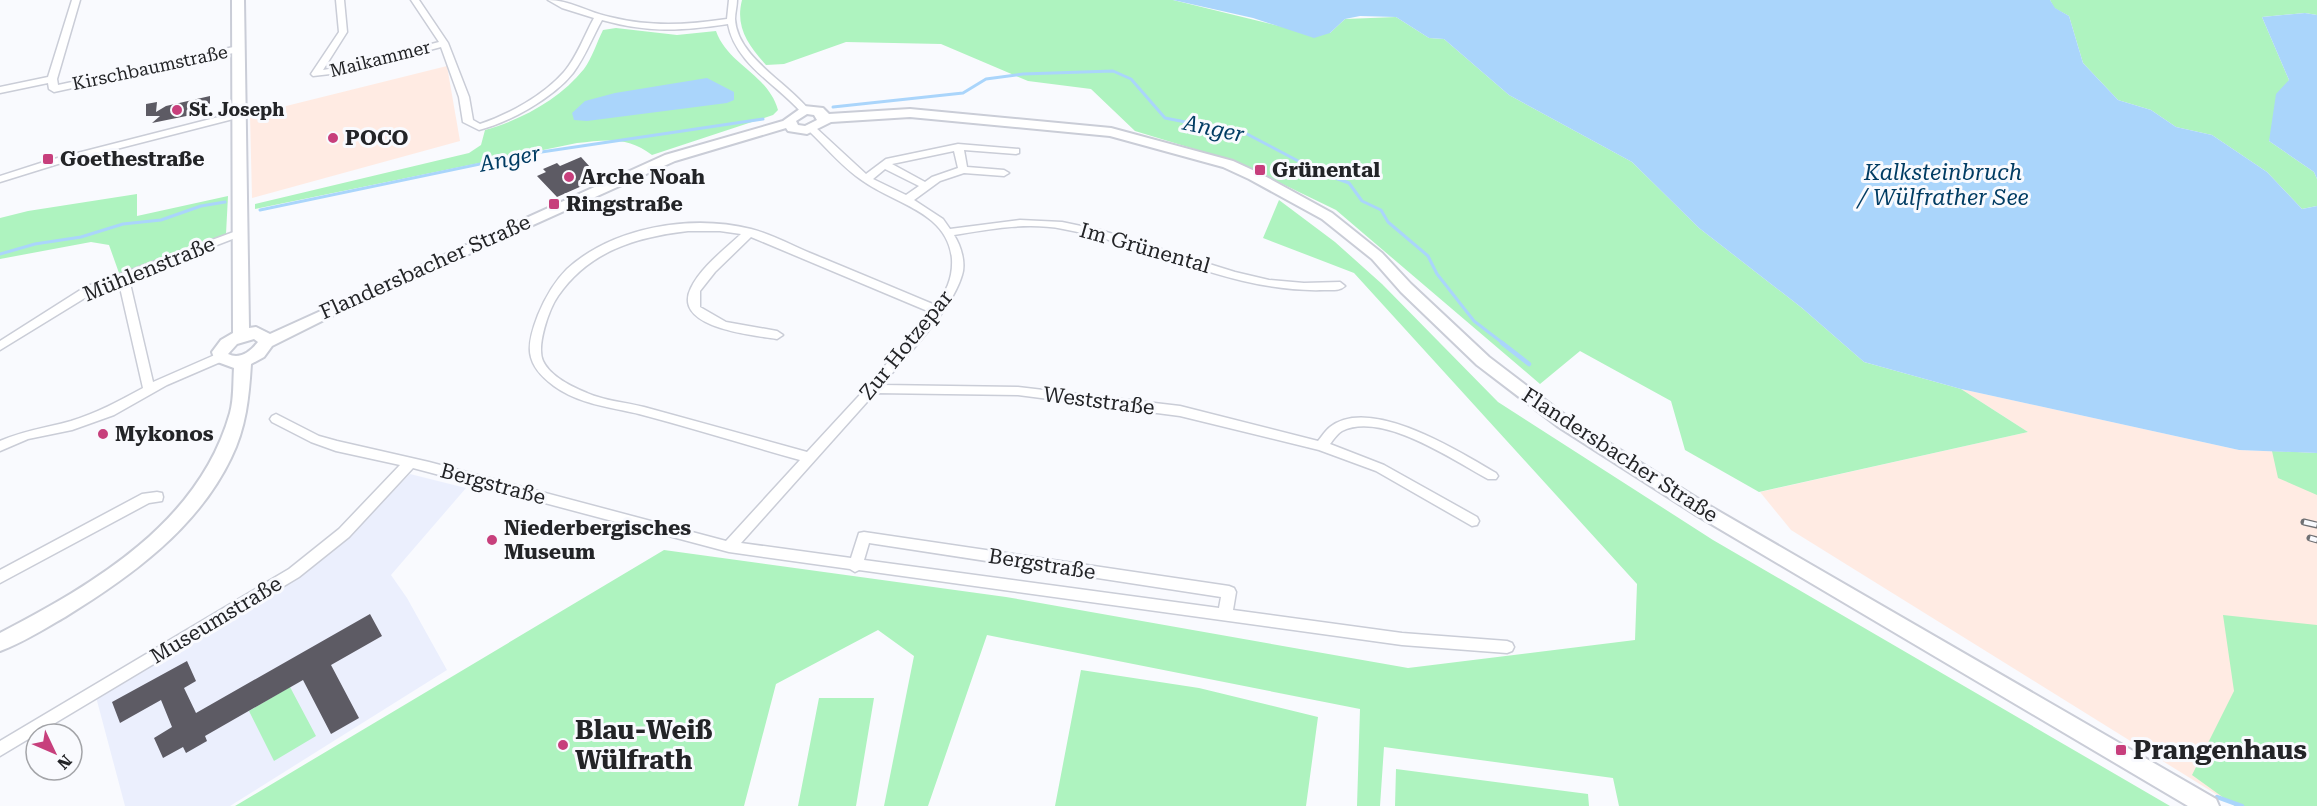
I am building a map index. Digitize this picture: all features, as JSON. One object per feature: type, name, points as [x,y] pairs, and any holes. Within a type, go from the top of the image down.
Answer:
[{"type":"street","points":[[52,79],[76,0]]},
{"type":"street","points":[[238,0],[241,335]]},
{"type":"street","name":"Maikammer","points":[[340,0],[343,32],[316,74],[348,69],[444,43]]},
{"type":"street","name":"Maikammer","points":[[415,0],[444,43],[464,97],[466,118],[470,126],[494,123],[553,87],[577,59],[600,16]]},
{"type":"street","points":[[552,0],[600,16],[668,28],[729,21]]},
{"type":"street","points":[[733,0],[729,21],[742,51],[780,84],[804,110]]},
{"type":"street","name":"Kirschbaumstraße","points":[[0,90],[52,79],[54,89],[238,50]]},
{"type":"street","points":[[804,110],[818,111],[825,118],[820,126],[812,129],[797,130],[789,123],[791,117],[804,110]]},
{"type":"street","name":"Flandersbacher Straße","points":[[825,118],[876,113],[927,113],[1111,132],[1228,164],[1254,176],[1327,216],[1377,256],[1406,288],[1483,361],[1563,422],[1712,516],[2208,806]]},
{"type":"street","points":[[0,179],[54,162],[238,116]]},
{"type":"street","name":"Flandersbacher Straße","points":[[243,361],[259,353],[266,342],[331,310],[664,160],[789,123]]},
{"type":"street","name":"Zur Hotzepar","points":[[729,547],[872,388],[947,299],[958,273],[958,252],[949,233],[934,216],[866,179],[812,129]]},
{"type":"street","points":[[866,179],[885,165],[917,153],[958,147],[1016,151]]},
{"type":"street","points":[[958,147],[963,170]]},
{"type":"street","points":[[885,165],[926,186]]},
{"type":"street","points":[[906,200],[936,178],[963,170],[1004,173]]},
{"type":"street","name":"Im Grünental","points":[[949,233],[996,225],[1061,225],[1273,285],[1311,290],[1340,286]]},
{"type":"street","points":[[810,458],[578,395],[542,369],[534,348],[541,319],[567,276],[584,259],[625,237],[711,226],[750,232],[936,310]]},
{"type":"street","points":[[750,232],[711,269],[696,290],[694,308],[705,319],[714,322],[734,328],[777,335]]},
{"type":"street","name":"Mühlenstraße","points":[[0,346],[89,290],[239,233]]},
{"type":"street","points":[[123,277],[149,390]]},
{"type":"street","points":[[221,357],[220,352],[227,343],[241,335],[261,335],[266,342]]},
{"type":"street","points":[[0,446],[26,435],[102,415],[149,390],[221,357]]},
{"type":"street","points":[[0,643],[68,605],[154,545],[206,487],[230,446],[242,406],[243,361],[230,362],[221,357]]},
{"type":"street","name":"Weststraße","points":[[872,388],[1018,391],[1180,411],[1321,446],[1380,468],[1472,521]]},
{"type":"street","name":"Bergstraße","points":[[276,419],[336,446],[410,463],[729,547],[1402,639],[1507,647]]},
{"type":"street","points":[[1321,446],[1336,429],[1358,421],[1382,423],[1417,437],[1492,476]]},
{"type":"street","name":"Museumstraße","points":[[0,749],[294,573],[344,533],[410,463]]},
{"type":"street","points":[[0,577],[147,498],[157,497]]},
{"type":"street","name":"Bergstraße","points":[[855,566],[864,537],[1229,592],[1225,614]]},
{"type":"shaded area","points":[[447,66],[460,141],[252,198],[250,115]]},
{"type":"shaded area","points":[[1961,389],[2239,450],[2317,453],[2317,806],[2235,806],[1791,530],[1760,492],[2028,432]]},
{"type":"shaded area","points":[[410,474],[466,488],[391,575],[407,598],[447,670],[230,806],[125,806],[96,697],[273,592],[331,551]]},
{"type":"green space","points":[[742,0],[1173,0],[1283,27],[1330,33],[1345,19],[1396,17],[1429,38],[1444,39],[1509,95],[1632,162],[1699,228],[1802,308],[1864,362],[1961,389],[2028,432],[1759,492],[1685,450],[1671,401],[1580,351],[1540,384],[1336,210],[1237,162],[1135,131],[1091,89],[1028,81],[941,44],[846,42],[784,64],[766,65],[749,43],[742,27],[740,10]]},
{"type":"green space","points":[[2050,0],[2317,0],[2317,15],[2305,13],[2262,17],[2289,80],[2269,141],[2314,172],[2317,179],[2317,206],[2302,209],[2267,172],[2212,135],[2176,127],[2151,110],[2118,100],[2083,63],[2069,16],[2054,8]]},
{"type":"green space","points":[[616,28],[677,35],[716,31],[729,53],[766,87],[778,110],[773,115],[652,155],[625,142],[607,140],[577,143],[255,209],[255,204],[469,153],[481,145],[485,130],[526,114],[563,90],[584,69],[603,30]]},
{"type":"green space","points":[[137,194],[137,216],[228,196],[226,234],[119,273],[109,245],[91,242],[0,259],[0,218],[28,211]]},
{"type":"green space","points":[[1279,200],[1335,242],[1382,284],[1498,402],[1713,540],[2170,806],[1619,806],[1613,778],[1384,747],[1380,806],[1357,806],[1360,709],[987,635],[928,806],[884,806],[914,656],[878,630],[776,684],[744,806],[235,806],[664,550],[1006,597],[1408,668],[1635,640],[1637,584],[1354,273],[1263,238]]},
{"type":"green space","points":[[2272,451],[2317,453],[2317,495],[2278,478]]},
{"type":"green space","points":[[2223,615],[2317,625],[2317,806],[2235,806],[2192,775],[2234,691]]},
{"type":"green space","points":[[1081,670],[1199,688],[1318,717],[1306,806],[1055,806]]},
{"type":"green space","points":[[290,687],[316,736],[274,761],[249,711]]},
{"type":"green space","points":[[819,698],[874,698],[856,806],[798,806]]},
{"type":"green space","points":[[1396,769],[1588,794],[1589,806],[1395,806]]},
{"type":"water","name":"Kalksteinbruch / Wülfrather See","points":[[1173,0],[2050,0],[2055,8],[2069,16],[2083,63],[2118,100],[2151,110],[2176,127],[2212,135],[2267,172],[2302,209],[2317,206],[2317,453],[2239,450],[1961,389],[1864,362],[1802,308],[1699,228],[1632,162],[1509,95],[1444,39],[1429,38],[1396,17],[1360,16],[1345,19],[1330,33],[1314,38],[1253,18]]},
{"type":"water","points":[[2305,13],[2317,15],[2317,179],[2314,172],[2269,141],[2276,94],[2289,80],[2262,17]]},
{"type":"water","points":[[707,78],[734,92],[734,100],[727,103],[587,121],[574,120],[572,113],[585,101],[615,93]]},
{"type":"building","name":"St. Joseph","points":[[210,96],[210,109],[206,112],[152,123],[160,116],[146,116],[146,104],[157,102],[156,112],[166,106]]},
{"type":"building","name":"Arche Noah","points":[[581,157],[600,178],[557,197],[537,176],[546,172],[543,169],[557,163],[560,166]]},
{"type":"building","points":[[370,614],[382,636],[331,665],[359,718],[331,734],[303,680],[205,736],[207,741],[186,753],[183,747],[163,758],[154,738],[172,727],[161,700],[120,723],[112,702],[187,661],[196,681],[184,688],[196,713]]},
{"type":"waterway","name":"Anger","points":[[833,107],[963,93],[986,79],[1023,74],[1113,71],[1131,79],[1165,118],[1247,134],[1321,173],[1349,183],[1362,201],[1381,210],[1388,222],[1428,256],[1437,274],[1474,321],[1504,344]]},
{"type":"waterway","name":"Anger","points":[[260,210],[528,154],[763,119]]},
{"type":"waterway","name":"Anger","points":[[0,254],[35,244],[81,237],[123,224],[161,220],[201,206],[225,202]]},
{"type":"waterway","name":"Anger","points":[[1502,343],[1529,364]]},
{"type":"waterway","name":"Anger","points":[[2217,797],[2242,806]]},
{"type":"railway","points":[[2304,522],[2317,525]]},
{"type":"railway","points":[[2310,538],[2317,540]]},
{"type":"place","name":"St. Joseph","points":[[177,110]]},
{"type":"place","name":"POCO","points":[[333,138]]},
{"type":"place","name":"Goethestraße","points":[[48,159]]},
{"type":"place","name":"Grünental","points":[[1260,170]]},
{"type":"place","name":"Arche Noah","points":[[569,177]]},
{"type":"place","name":"Ringstraße","points":[[554,204]]},
{"type":"place","name":"Mykonos","points":[[103,434]]},
{"type":"place","name":"Niederbergisches Museum","points":[[492,540]]},
{"type":"place","name":"Blau-Weiß Wülfrath","points":[[563,745]]},
{"type":"place","name":"Prangenhaus","points":[[2121,750]]}]
